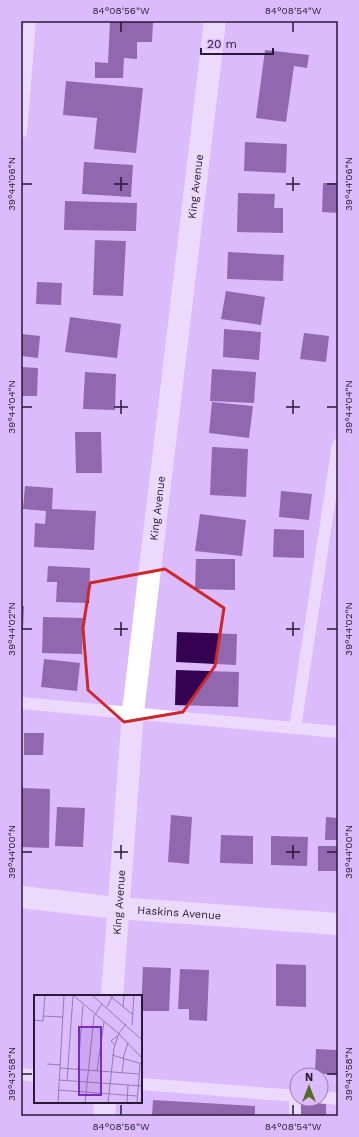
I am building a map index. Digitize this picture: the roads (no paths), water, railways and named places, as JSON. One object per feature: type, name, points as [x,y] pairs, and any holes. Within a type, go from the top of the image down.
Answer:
[{"type":"street","name":"King Avenue","points":[[112,995],[117,908],[133,712],[216,21]]},
{"type":"street","name":"Haskins Avenue","points":[[21,897],[117,908],[338,924]]},
{"type":"street","points":[[104,1116],[105,1103]]},
{"type":"lane","points":[[21,132],[30,21]]},
{"type":"lane","points":[[295,728],[338,445]]},
{"type":"lane","points":[[21,704],[133,712],[338,732]]},
{"type":"lane","points":[[21,1074],[34,1076]]},
{"type":"lane","points":[[142,1084],[289,1095]]}]
